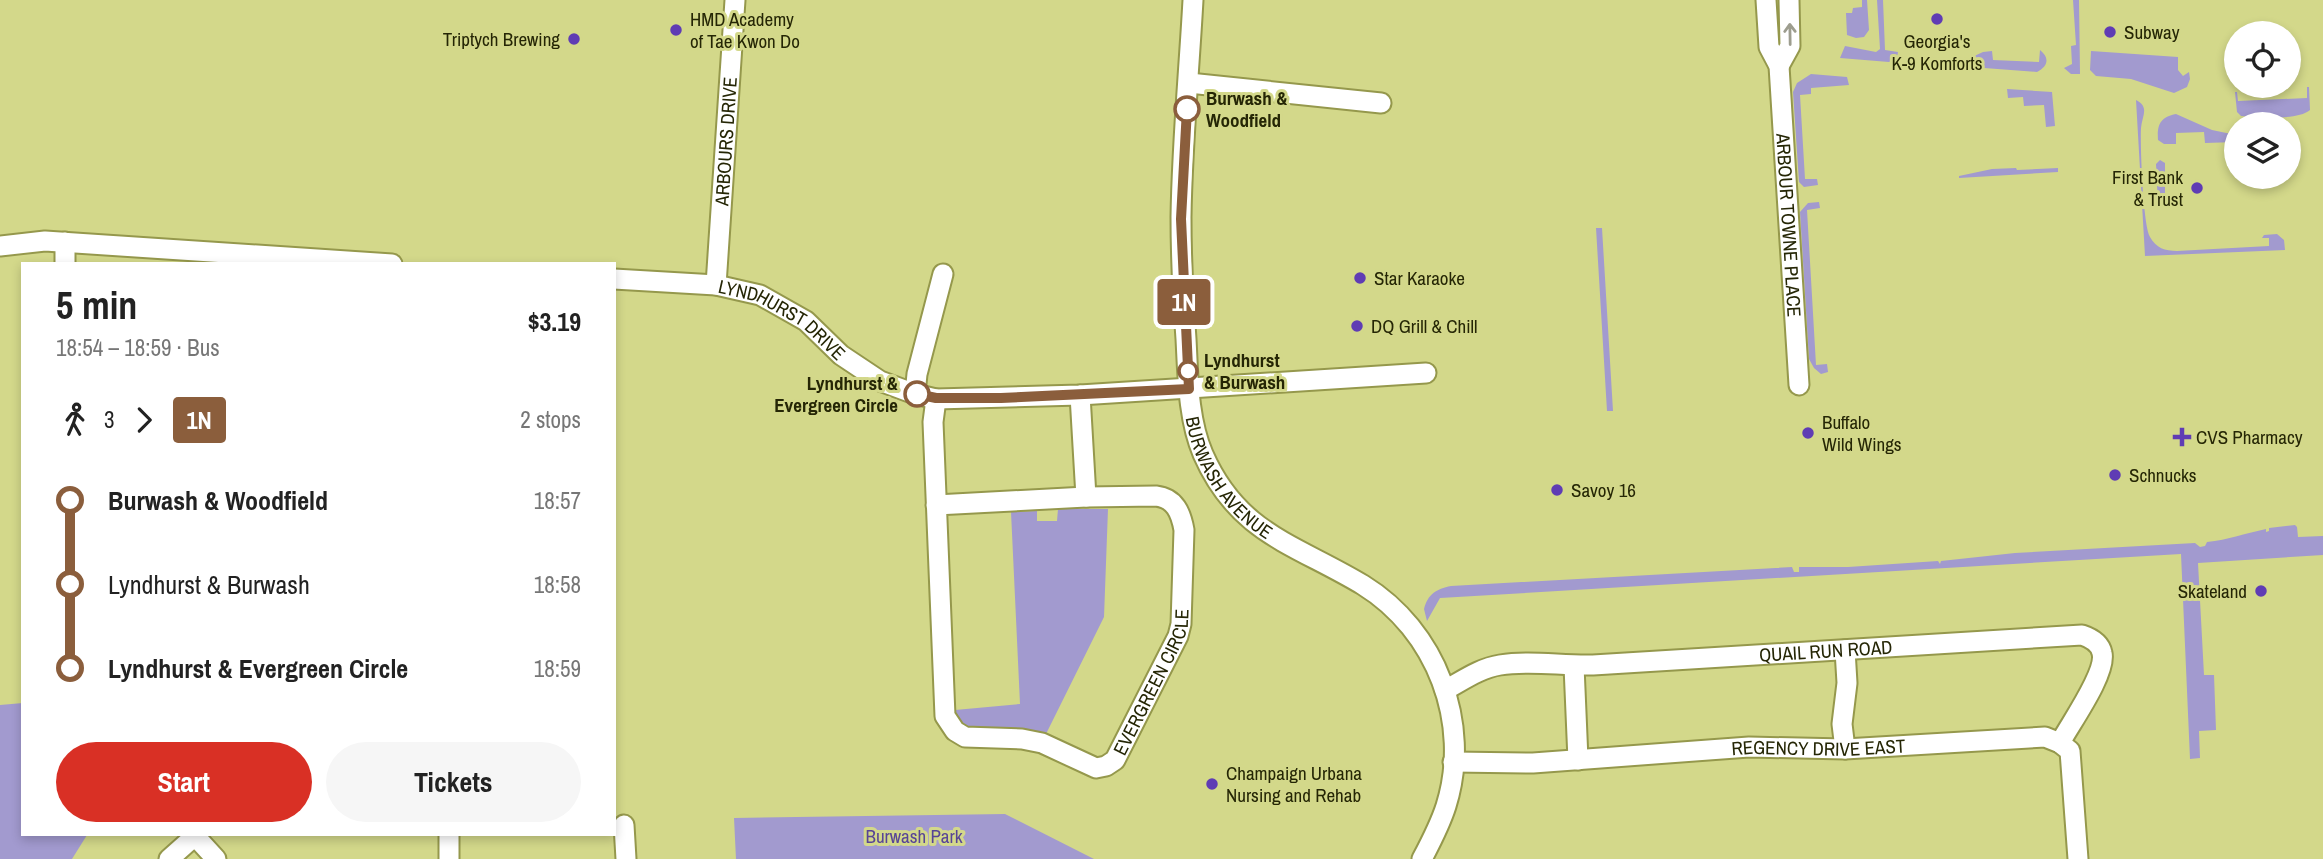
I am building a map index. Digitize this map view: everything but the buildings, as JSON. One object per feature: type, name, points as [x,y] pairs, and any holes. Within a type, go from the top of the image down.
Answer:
[{"type":"street","name":"ARBOURS DRIVE","points":[[716,285],[736,0]]},
{"type":"street","name":"BURWASH AVENUE","points":[[1194,0],[1181,219],[1189,389],[1197,436],[1220,485],[1239,510],[1279,541],[1362,584],[1395,608],[1428,649],[1445,690],[1454,741],[1446,805],[1422,859]]},
{"type":"street","name":"ARBOUR TOWNE PLACE","points":[[1766,0],[1769,47],[1779,66],[1799,385]]},
{"type":"street","name":"ARBOUR TOWNE PLACE","points":[[1779,66],[1790,46],[1789,0]]},
{"type":"street","points":[[1189,83],[1381,103]]},
{"type":"street","points":[[0,246],[40,241],[65,242],[362,262]]},
{"type":"street","points":[[65,242],[65,262]]},
{"type":"street","points":[[915,394],[943,274]]},
{"type":"street","name":"LYNDHURST DRIVE","points":[[616,279],[716,285],[760,295],[806,321],[856,366],[880,381],[915,394],[936,398],[1080,395],[1426,373]]},
{"type":"street","points":[[1080,395],[1086,497]]},
{"type":"street","name":"EVERGREEN CIRCLE","points":[[936,398],[933,422],[936,505],[945,716],[949,725],[965,737],[1022,739],[1041,743],[1096,768],[1115,760],[1178,636],[1181,624],[1184,530],[1182,516],[1175,506],[1165,497],[1086,497],[936,505]]},
{"type":"street","name":"QUAIL RUN ROAD","points":[[1445,690],[1485,669],[1499,665],[1551,663],[1574,666],[2082,635],[2091,638],[2102,651],[2101,667],[2060,743]]},
{"type":"street","points":[[1845,649],[1847,683],[1842,724],[1845,749]]},
{"type":"street","points":[[1574,666],[1578,760]]},
{"type":"street","name":"REGENCY DRIVE EAST","points":[[1453,762],[1533,763],[1749,747],[1845,749],[2045,737],[2060,743]]},
{"type":"street","points":[[2060,743],[2070,751],[2078,859]]},
{"type":"street","points":[[624,825],[626,859]]},
{"type":"street","points":[[169,859],[194,836]]},
{"type":"street","points":[[196,836],[216,859]]},
{"type":"street","points":[[449,836],[449,859]]},
{"type":"green space","points":[[1862,0],[1867,0],[1869,30],[1864,37],[1856,38],[1847,35],[1846,13],[1852,13],[1853,8],[1862,7]]},
{"type":"green space","points":[[1877,0],[1883,0],[1885,50],[1898,52],[1897,58],[1889,62],[1840,58],[1845,46],[1876,52],[1880,49]]},
{"type":"green space","points":[[2073,0],[2079,0],[2080,74],[2071,74],[2064,68],[2072,64],[2071,46],[2076,45]]},
{"type":"green space","points":[[2040,50],[2046,62],[2037,72],[1971,67],[1972,57],[1983,52],[1992,51],[1993,60],[2039,62]]},
{"type":"green space","points":[[2091,51],[2178,57],[2178,70],[2183,76],[2189,72],[2190,79],[2187,87],[2174,93],[2131,79],[2096,76],[2090,70]]},
{"type":"green space","points":[[1811,74],[1847,77],[1849,85],[1811,88],[1811,94],[1800,95],[1805,179],[1817,179],[1818,185],[1804,187],[1799,182],[1793,92],[1797,83]]},
{"type":"green space","points":[[2309,87],[2310,110],[2301,114],[2301,112],[2237,112],[2236,98],[2238,101],[2307,98]]},
{"type":"green space","points":[[2007,89],[2052,92],[2055,126],[2046,127],[2044,105],[2024,106],[2023,97],[2008,98]]},
{"type":"green space","points":[[2136,100],[2144,109],[2141,137],[2144,202],[2148,230],[2155,244],[2177,251],[2269,246],[2269,238],[2262,238],[2264,235],[2277,234],[2284,240],[2285,250],[2145,256]]},
{"type":"green space","points":[[2176,114],[2224,132],[2224,142],[2205,143],[2204,132],[2176,133],[2176,144],[2164,144],[2158,140],[2158,130],[2166,117]]},
{"type":"green space","points":[[2160,160],[2165,163],[2165,200],[2158,204],[2156,164]]},
{"type":"green space","points":[[2058,168],[2058,172],[1959,178],[1992,169]]},
{"type":"green space","points":[[1819,202],[1820,208],[1807,210],[1816,365],[1827,364],[1828,372],[1821,374],[1809,359],[1800,212],[1808,203]]},
{"type":"green space","points":[[1596,228],[1602,228],[1613,411],[1607,411]]},
{"type":"green space","points":[[1058,509],[1108,509],[1104,617],[1046,734],[967,732],[956,725],[955,710],[1020,704],[1011,512],[1037,511],[1037,521],[1057,521]]},
{"type":"green space","points":[[2295,525],[2298,537],[2323,536],[2323,555],[2198,563],[2204,675],[2214,675],[2216,730],[2199,731],[2200,758],[2190,759],[2181,554],[1440,598],[1427,621],[1424,609],[1433,593],[1451,586],[1792,567],[1794,572],[1799,572],[1799,567],[1848,567],[1938,561],[1940,564],[1941,561],[2015,553],[2195,543],[2200,547],[2207,542]]},
{"type":"green space","points":[[21,703],[21,836],[86,836],[72,859],[0,859],[0,705]]},
{"type":"green space","name":"Burwash Park","points":[[1005,814],[1094,859],[736,859],[734,818]]},
{"type":"bus line","name":"1N","points":[[917,394],[936,398],[1001,398],[1189,389],[1181,219],[1187,109]]},
{"type":"place","name":"Georgia's K-9 Komforts","points":[[1937,19]]},
{"type":"place","name":"HMD Academy of Tae Kwon Do","points":[[676,30]]},
{"type":"place","name":"Subway","points":[[2110,32]]},
{"type":"place","name":"Triptych Brewing","points":[[574,39]]},
{"type":"place","name":"Burwash & Woodfield","points":[[1187,109]]},
{"type":"place","name":"First Bank & Trust","points":[[2197,188]]},
{"type":"place","name":"Star Karaoke","points":[[1360,278]]},
{"type":"place","name":"DQ Grill & Chill","points":[[1357,326]]},
{"type":"place","name":"Lyndhurst & Burwash","points":[[1188,371]]},
{"type":"place","name":"Lyndhurst & Evergreen Circle","points":[[917,394]]},
{"type":"place","name":"Buffalo Wild Wings","points":[[1808,433]]},
{"type":"place","name":"CVS Pharmacy","points":[[2182,437]]},
{"type":"place","name":"Schnucks","points":[[2115,475]]},
{"type":"place","name":"Savoy 16","points":[[1557,490]]},
{"type":"place","name":"Skateland","points":[[2261,591]]},
{"type":"place","name":"Champaign Urbana Nursing and Rehab","points":[[1212,784]]}]
